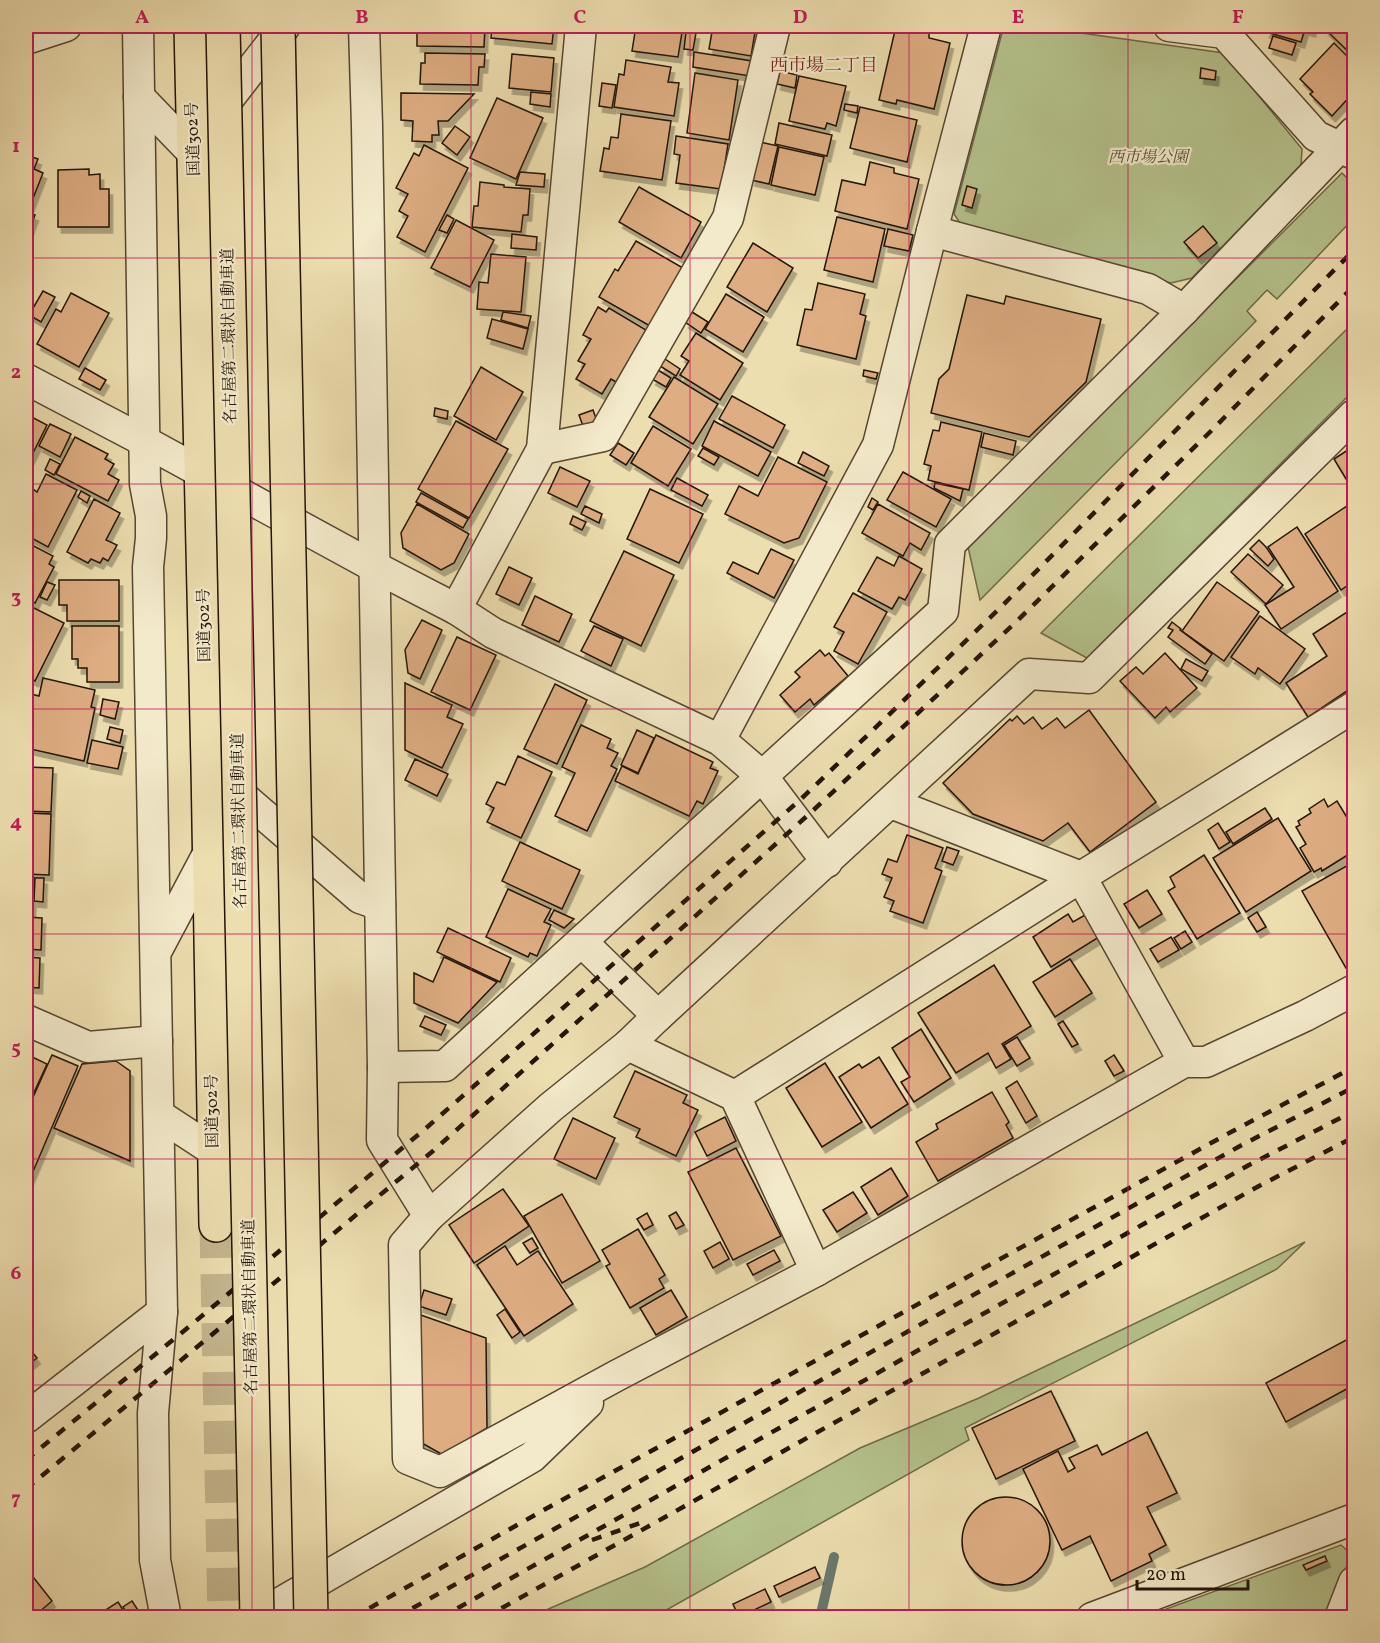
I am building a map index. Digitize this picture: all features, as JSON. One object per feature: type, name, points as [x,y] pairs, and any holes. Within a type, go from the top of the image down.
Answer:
[{"type":"highway","name":"国道302号","points":[[191,26],[210,850],[216,1225]]},
{"type":"highway","name":"名古屋第二環状自動車道","points":[[223,26],[256,1617]]},
{"type":"highway","points":[[278,26],[311,1617]]},
{"type":"street","points":[[26,39],[66,26]]},
{"type":"street","points":[[138,26],[145,484],[151,516],[152,538],[148,567],[162,1312],[153,1413],[154,1560],[166,1617]]},
{"type":"street","points":[[139,97],[194,149],[285,26]]},
{"type":"street","points":[[364,26],[383,1066],[382,1140],[429,1216]]},
{"type":"street","points":[[456,609],[542,448],[581,26]]},
{"type":"street","points":[[542,448],[603,436],[728,218],[775,26]]},
{"type":"street","points":[[720,740],[878,445],[986,26]]},
{"type":"street","points":[[1169,26],[1225,29],[1316,136],[1350,145]]},
{"type":"street","points":[[383,1066],[445,1066],[943,611],[950,544],[1350,145]]},
{"type":"street","points":[[932,231],[1148,289],[1184,310]]},
{"type":"street","points":[[26,379],[456,609],[493,633],[720,740],[762,776],[827,862]]},
{"type":"street","points":[[1354,415],[1089,678],[1029,674],[628,1045],[551,1107],[429,1216],[404,1245],[408,1459],[440,1472],[816,1271],[1184,1062],[1206,1062],[1354,990]]},
{"type":"street","points":[[735,1096],[1354,707]]},
{"type":"street","points":[[208,766],[360,898],[380,905]]},
{"type":"street","points":[[891,803],[1081,877],[1184,1062]]},
{"type":"street","points":[[156,951],[210,850]]},
{"type":"street","points":[[582,942],[658,1016]]},
{"type":"street","points":[[26,1020],[88,1047],[157,1041]]},
{"type":"street","points":[[628,1045],[735,1096],[816,1271]]},
{"type":"street","points":[[159,1115],[214,1151]]},
{"type":"street","points":[[26,1418],[162,1312]]},
{"type":"street","points":[[256,1617],[532,1456],[616,1376]]},
{"type":"street","points":[[1092,1617],[1354,1520]]},
{"type":"street","points":[[1340,1617],[1354,1582]]},
{"type":"green space","name":"西市場公園","points":[[1014,26],[1031,26],[1224,53],[1302,149],[1301,165],[1192,278],[1171,283],[964,229],[954,214],[1002,33]]},
{"type":"green space","points":[[1342,173],[1354,185],[1354,218],[1277,299],[1267,290],[1247,311],[1256,321],[980,600],[968,547]]},
{"type":"green space","points":[[1354,322],[1354,390],[1087,658],[1041,633]]},
{"type":"green space","points":[[1305,1242],[1277,1269],[965,1428],[969,1440],[654,1617],[530,1617],[645,1567],[860,1448],[979,1398]]},
{"type":"green space","points":[[1341,1545],[1351,1554],[1328,1617],[1163,1618],[1166,1609]]},
{"type":"building","points":[[417,26],[485,26],[484,47],[417,46]]},
{"type":"building","points":[[492,26],[554,26],[552,44],[491,38]]},
{"type":"building","points":[[636,26],[683,26],[678,57],[632,51]]},
{"type":"building","points":[[713,26],[756,26],[751,56],[709,49]]},
{"type":"building","points":[[896,26],[929,33],[929,38],[950,43],[934,109],[897,100],[896,104],[879,100]]},
{"type":"building","points":[[1268,26],[1313,26],[1312,31],[1305,29],[1301,42],[1266,32]]},
{"type":"building","points":[[1328,26],[1354,26],[1354,57],[1325,29]]},
{"type":"building","points":[[686,32],[696,33],[693,50],[684,49]]},
{"type":"building","points":[[1273,36],[1296,43],[1292,55],[1269,48]]},
{"type":"building","points":[[1334,43],[1354,63],[1354,92],[1332,116],[1310,94],[1313,92],[1300,79]]},
{"type":"building","points":[[694,52],[752,61],[750,76],[693,67]]},
{"type":"building","points":[[425,53],[485,54],[484,67],[479,67],[478,85],[420,84],[421,63],[425,63]]},
{"type":"building","points":[[512,54],[554,58],[551,92],[509,88]]},
{"type":"building","points":[[626,60],[671,67],[668,82],[679,83],[674,116],[614,107],[619,74],[624,75]]},
{"type":"building","points":[[1201,68],[1216,71],[1215,80],[1200,78]]},
{"type":"building","points":[[780,71],[797,75],[795,88],[777,84]]},
{"type":"building","points":[[695,73],[738,80],[729,140],[687,133]]},
{"type":"building","points":[[799,76],[846,86],[836,126],[827,123],[825,129],[789,121]]},
{"type":"building","points":[[602,83],[616,85],[612,108],[599,106]]},
{"type":"building","points":[[531,92],[551,94],[550,107],[530,104]]},
{"type":"building","points":[[401,93],[474,94],[448,121],[438,121],[439,135],[432,135],[432,142],[412,141],[413,121],[401,120]]},
{"type":"building","points":[[497,98],[543,118],[516,179],[470,158]]},
{"type":"building","points":[[845,104],[858,106],[857,113],[844,110]]},
{"type":"building","points":[[860,107],[917,120],[907,162],[850,148]]},
{"type":"building","points":[[621,114],[671,121],[662,180],[600,171],[604,148],[609,149],[611,137],[618,138]]},
{"type":"building","points":[[779,123],[832,135],[827,156],[775,144]]},
{"type":"building","points":[[455,126],[470,137],[457,155],[442,143]]},
{"type":"building","points":[[676,136],[728,144],[721,189],[676,183],[680,155],[674,154]]},
{"type":"building","points":[[760,142],[778,146],[769,184],[751,180]]},
{"type":"building","points":[[424,145],[468,168],[425,252],[397,237],[408,216],[399,211],[408,194],[396,188],[414,153],[419,156]]},
{"type":"building","points":[[779,147],[824,157],[815,195],[771,185]]},
{"type":"building","points":[[26,151],[30,153],[29,156],[38,159],[34,169],[43,173],[30,206],[26,205]]},
{"type":"building","points":[[870,162],[894,168],[894,173],[919,179],[907,229],[835,211],[842,180],[865,185]]},
{"type":"building","points":[[89,169],[89,175],[100,174],[100,189],[109,189],[109,227],[58,227],[58,170]]},
{"type":"building","points":[[520,172],[545,174],[544,187],[516,185]]},
{"type":"building","points":[[480,182],[530,189],[528,215],[523,215],[521,232],[472,227],[474,206],[478,206]]},
{"type":"building","points":[[967,186],[977,189],[972,208],[962,205]]},
{"type":"building","points":[[639,187],[701,222],[681,258],[619,222]]},
{"type":"building","points":[[26,212],[35,215],[26,239]]},
{"type":"building","points":[[447,215],[454,219],[447,233],[439,230]]},
{"type":"building","points":[[837,217],[885,229],[873,282],[824,270]]},
{"type":"building","points":[[456,220],[494,240],[470,287],[431,268]]},
{"type":"building","points":[[1203,226],[1217,243],[1198,258],[1184,242]]},
{"type":"building","points":[[888,229],[913,235],[909,251],[884,246]]},
{"type":"building","points":[[512,234],[537,237],[536,250],[511,248]]},
{"type":"building","points":[[636,241],[683,268],[650,326],[599,297],[615,269],[618,271]]},
{"type":"building","points":[[753,243],[793,268],[767,312],[727,287]]},
{"type":"building","points":[[491,254],[526,257],[521,312],[477,309],[479,282],[488,283]]},
{"type":"building","points":[[818,283],[865,294],[860,314],[866,316],[856,359],[797,345],[805,309],[812,310]]},
{"type":"building","points":[[43,291],[55,297],[41,322],[29,315]]},
{"type":"building","points":[[71,293],[109,313],[79,367],[37,344],[56,309],[61,312]]},
{"type":"building","points":[[726,294],[764,317],[743,352],[705,329]]},
{"type":"building","points":[[967,295],[1004,304],[1006,296],[1101,319],[1086,382],[1029,437],[931,413],[939,379],[949,369]]},
{"type":"building","points":[[598,307],[606,312],[609,308],[646,330],[616,382],[611,379],[602,394],[576,379],[585,364],[578,361],[591,339],[583,335]]},
{"type":"building","points":[[503,312],[531,316],[528,328],[501,320]]},
{"type":"building","points":[[692,312],[708,322],[701,333],[685,322]]},
{"type":"building","points":[[492,319],[528,329],[523,349],[487,338]]},
{"type":"building","points":[[696,333],[743,363],[720,400],[680,375],[689,361],[681,356]]},
{"type":"building","points":[[665,359],[680,369],[676,376],[660,366]]},
{"type":"building","points":[[481,367],[523,392],[496,440],[454,416]]},
{"type":"building","points":[[85,368],[106,380],[100,390],[79,379]]},
{"type":"building","points":[[658,370],[671,378],[666,387],[652,379]]},
{"type":"building","points":[[864,370],[878,373],[876,379],[863,376]]},
{"type":"building","points":[[674,377],[718,404],[693,444],[649,417]]},
{"type":"building","points":[[732,396],[785,425],[773,448],[719,419]]},
{"type":"building","points":[[435,408],[448,411],[447,419],[434,416]]},
{"type":"building","points":[[593,410],[597,421],[583,426],[579,415]]},
{"type":"building","points":[[26,414],[47,425],[30,459],[26,457]]},
{"type":"building","points":[[456,421],[508,449],[469,518],[418,489]]},
{"type":"building","points":[[714,421],[771,452],[758,476],[702,446]]},
{"type":"building","points":[[941,422],[982,432],[969,490],[928,480],[931,466],[924,464],[933,430],[939,431]]},
{"type":"building","points":[[50,424],[71,434],[60,457],[39,446]]},
{"type":"building","points":[[653,426],[691,449],[668,486],[631,463]]},
{"type":"building","points":[[984,433],[1016,441],[1013,455],[981,447]]},
{"type":"building","points":[[75,437],[108,454],[105,459],[114,464],[108,474],[119,480],[108,501],[56,474]]},
{"type":"building","points":[[618,443],[634,453],[626,465],[610,455]]},
{"type":"building","points":[[1354,446],[1354,492],[1334,459]]},
{"type":"building","points":[[703,448],[719,457],[714,465],[698,456]]},
{"type":"building","points":[[803,452],[829,466],[824,476],[798,463]]},
{"type":"building","points":[[778,457],[827,482],[799,538],[784,543],[725,514],[739,486],[758,496]]},
{"type":"building","points":[[50,459],[60,464],[54,475],[45,470]]},
{"type":"building","points":[[560,467],[590,481],[577,507],[548,493]]},
{"type":"building","points":[[903,472],[951,499],[936,527],[887,500]]},
{"type":"building","points":[[46,474],[77,490],[48,547],[26,535],[26,503],[33,489],[37,492]]},
{"type":"building","points":[[677,478],[708,495],[702,506],[671,490]]},
{"type":"building","points":[[935,483],[963,489],[960,501],[934,488]]},
{"type":"building","points":[[650,489],[703,514],[679,563],[627,539]]},
{"type":"building","points":[[81,491],[90,496],[87,503],[78,497]]},
{"type":"building","points":[[421,493],[468,519],[463,528],[416,502]]},
{"type":"building","points":[[872,498],[878,502],[873,510],[868,507]]},
{"type":"building","points":[[94,499],[120,513],[106,540],[117,545],[108,561],[103,558],[100,563],[91,559],[88,563],[67,552]]},
{"type":"building","points":[[1353,502],[1354,581],[1341,590],[1305,534]]},
{"type":"building","points":[[417,504],[469,534],[454,563],[441,570],[403,548],[401,533]]},
{"type":"building","points":[[878,504],[930,533],[921,550],[910,543],[903,556],[862,533]]},
{"type":"building","points":[[585,506],[602,514],[599,523],[581,514]]},
{"type":"building","points":[[573,516],[586,522],[582,530],[570,524]]},
{"type":"building","points":[[1297,527],[1338,591],[1281,629],[1265,605],[1294,587],[1268,547]]},
{"type":"building","points":[[1259,540],[1274,559],[1268,566],[1250,549]]},
{"type":"building","points":[[26,542],[53,556],[49,564],[54,567],[35,603],[26,598]]},
{"type":"building","points":[[771,549],[794,560],[774,598],[727,573],[733,562],[758,574]]},
{"type":"building","points":[[624,551],[674,575],[641,646],[590,621]]},
{"type":"building","points":[[1248,554],[1283,585],[1266,604],[1231,572]]},
{"type":"building","points":[[899,556],[922,569],[905,600],[899,597],[892,609],[858,591],[877,557],[894,566]]},
{"type":"building","points":[[509,567],[532,578],[519,605],[496,594]]},
{"type":"building","points":[[59,580],[119,580],[119,621],[67,621],[67,605],[59,605]]},
{"type":"building","points":[[47,582],[55,585],[47,600],[40,597]]},
{"type":"building","points":[[1217,582],[1259,612],[1224,661],[1182,631]]},
{"type":"building","points":[[853,593],[887,612],[858,664],[834,651],[844,632],[834,627]]},
{"type":"building","points":[[535,596],[572,614],[559,642],[522,625]]},
{"type":"building","points":[[26,604],[64,623],[35,681],[26,676]]},
{"type":"building","points":[[1347,612],[1354,623],[1354,686],[1308,717],[1286,683],[1327,656],[1313,634]]},
{"type":"building","points":[[1260,616],[1305,649],[1280,684],[1258,668],[1255,674],[1231,657]]},
{"type":"building","points":[[422,620],[442,630],[420,679],[408,673],[405,650]]},
{"type":"building","points":[[1172,622],[1212,654],[1205,664],[1168,637],[1173,630],[1168,628]]},
{"type":"building","points":[[72,626],[119,626],[119,682],[87,682],[87,668],[78,668],[78,659],[72,659]]},
{"type":"building","points":[[594,626],[623,639],[611,666],[581,651]]},
{"type":"building","points":[[457,637],[496,655],[470,710],[431,692]]},
{"type":"building","points":[[820,650],[825,656],[829,653],[848,676],[814,705],[810,699],[795,712],[780,695],[800,677],[795,672]]},
{"type":"building","points":[[1165,653],[1197,688],[1170,712],[1166,707],[1155,718],[1120,681],[1136,667],[1143,674]]},
{"type":"building","points":[[1186,659],[1208,671],[1202,681],[1181,669]]},
{"type":"building","points":[[43,678],[95,690],[91,707],[95,708],[84,761],[26,748],[26,722],[31,694],[39,696]]},
{"type":"building","points":[[405,683],[452,705],[447,717],[463,724],[442,768],[405,750]]},
{"type":"building","points":[[555,684],[587,700],[557,764],[524,749]]},
{"type":"building","points":[[103,699],[119,702],[115,719],[100,715]]},
{"type":"building","points":[[1089,710],[1156,802],[1090,852],[1068,823],[1043,841],[973,814],[943,783],[1010,719],[1012,721],[1017,716],[1024,724],[1033,717],[1042,729],[1057,718],[1065,728]]},
{"type":"building","points":[[581,725],[611,739],[607,748],[618,753],[611,766],[617,769],[587,831],[555,816],[575,773],[562,767]]},
{"type":"building","points":[[110,727],[123,730],[120,743],[107,739]]},
{"type":"building","points":[[637,730],[654,738],[638,773],[621,765]]},
{"type":"building","points":[[656,735],[713,762],[710,768],[718,771],[703,804],[697,801],[689,816],[615,781],[622,766],[638,774]]},
{"type":"building","points":[[92,740],[123,747],[118,769],[87,763]]},
{"type":"building","points":[[518,756],[552,772],[521,838],[487,822],[494,808],[486,804],[497,782],[505,785]]},
{"type":"building","points":[[415,759],[448,774],[437,796],[405,780]]},
{"type":"building","points":[[26,767],[53,768],[51,812],[26,811]]},
{"type":"building","points":[[1324,799],[1328,807],[1337,801],[1354,829],[1354,851],[1322,871],[1321,868],[1314,872],[1300,848],[1306,844],[1296,827],[1300,825],[1298,821],[1311,813],[1309,809]]},
{"type":"building","points":[[1265,808],[1272,819],[1233,844],[1226,832]]},
{"type":"building","points":[[26,813],[51,814],[49,875],[26,874]]},
{"type":"building","points":[[1278,818],[1311,871],[1246,912],[1213,858]]},
{"type":"building","points":[[1218,823],[1230,842],[1219,849],[1208,830]]},
{"type":"building","points":[[907,835],[943,848],[935,868],[942,871],[923,923],[890,911],[894,901],[884,897],[892,878],[882,874],[888,859],[897,862]]},
{"type":"building","points":[[520,842],[580,870],[562,909],[502,881]]},
{"type":"building","points":[[947,847],[959,851],[953,865],[942,861]]},
{"type":"building","points":[[1204,855],[1240,913],[1197,939],[1168,891],[1175,887],[1170,877]]},
{"type":"building","points":[[1350,864],[1354,872],[1354,963],[1346,968],[1302,891]]},
{"type":"building","points":[[26,877],[34,878],[32,910],[26,910]]},
{"type":"building","points":[[35,878],[44,878],[43,902],[34,901]]},
{"type":"building","points":[[508,889],[551,909],[544,922],[551,925],[537,956],[530,953],[528,957],[486,937]]},
{"type":"building","points":[[1147,890],[1162,914],[1139,928],[1124,904]]},
{"type":"building","points":[[554,910],[574,919],[564,928],[549,920]]},
{"type":"building","points":[[1257,912],[1266,927],[1257,932],[1248,918]]},
{"type":"building","points":[[1068,914],[1073,922],[1085,915],[1099,937],[1051,967],[1033,937]]},
{"type":"building","points":[[26,917],[42,918],[41,950],[26,949]]},
{"type":"building","points":[[448,928],[511,958],[500,982],[437,952]]},
{"type":"building","points":[[1185,931],[1192,942],[1181,949],[1174,938]]},
{"type":"building","points":[[1171,937],[1179,950],[1158,962],[1150,949]]},
{"type":"building","points":[[26,957],[40,958],[39,988],[26,987]]},
{"type":"building","points":[[444,957],[497,982],[458,1023],[414,1003],[414,973],[433,982]]},
{"type":"building","points":[[1070,959],[1092,993],[1055,1017],[1033,982]]},
{"type":"building","points":[[994,965],[1031,1026],[1002,1044],[1011,1059],[996,1068],[988,1053],[956,1073],[918,1013]]},
{"type":"building","points":[[425,1016],[446,1025],[441,1035],[420,1026]]},
{"type":"building","points":[[1063,1021],[1078,1044],[1072,1047],[1058,1024]]},
{"type":"building","points":[[921,1029],[951,1078],[914,1102],[901,1082],[910,1077],[892,1048]]},
{"type":"building","points":[[1017,1037],[1030,1058],[1017,1066],[1004,1045]]},
{"type":"building","points":[[26,1054],[47,1064],[31,1099],[27,1097],[26,1099]]},
{"type":"building","points":[[52,1055],[78,1066],[26,1188],[26,1113]]},
{"type":"building","points":[[1114,1055],[1124,1071],[1114,1076],[1105,1061]]},
{"type":"building","points":[[879,1057],[908,1104],[871,1128],[839,1077],[859,1064],[862,1068]]},
{"type":"building","points":[[116,1061],[130,1071],[130,1161],[54,1128],[82,1064]]},
{"type":"building","points":[[825,1063],[862,1122],[822,1147],[786,1088]]},
{"type":"building","points":[[635,1071],[687,1095],[683,1103],[698,1110],[676,1156],[636,1137],[640,1129],[614,1117]]},
{"type":"building","points":[[1017,1081],[1037,1116],[1026,1123],[1006,1088]]},
{"type":"building","points":[[992,1092],[1009,1122],[1006,1125],[1013,1138],[938,1181],[916,1142],[938,1129],[936,1124]]},
{"type":"building","points":[[725,1117],[736,1141],[707,1156],[695,1132]]},
{"type":"building","points":[[573,1118],[615,1138],[596,1179],[554,1159]]},
{"type":"building","points":[[736,1148],[781,1236],[733,1260],[688,1172]]},
{"type":"building","points":[[891,1168],[908,1196],[878,1215],[861,1187]]},
{"type":"building","points":[[503,1189],[529,1226],[474,1263],[449,1225]]},
{"type":"building","points":[[853,1192],[867,1213],[837,1232],[823,1210]]},
{"type":"building","points":[[562,1194],[600,1261],[562,1283],[524,1216]]},
{"type":"building","points":[[676,1212],[684,1225],[676,1229],[669,1216]]},
{"type":"building","points":[[647,1213],[653,1225],[644,1230],[637,1219]]},
{"type":"building","points":[[638,1229],[665,1275],[659,1279],[664,1288],[630,1308],[606,1266],[610,1264],[602,1250]]},
{"type":"building","points":[[532,1238],[538,1248],[530,1253],[523,1243]]},
{"type":"building","points":[[720,1242],[729,1259],[713,1268],[704,1251]]},
{"type":"building","points":[[505,1246],[517,1265],[538,1251],[573,1304],[524,1336],[477,1265]]},
{"type":"building","points":[[774,1250],[780,1261],[753,1275],[747,1264]]},
{"type":"building","points":[[424,1290],[452,1299],[446,1315],[419,1306]]},
{"type":"building","points":[[671,1290],[687,1317],[656,1335],[640,1308]]},
{"type":"building","points":[[505,1309],[520,1332],[512,1338],[497,1315]]},
{"type":"building","points":[[418,1314],[486,1338],[487,1428],[443,1455],[420,1442]]},
{"type":"building","points":[[1348,1339],[1354,1351],[1354,1385],[1286,1422],[1266,1383]]},
{"type":"building","points":[[26,1345],[37,1358],[26,1367]]},
{"type":"building","points":[[1051,1391],[1075,1441],[996,1479],[972,1428]]},
{"type":"building","points":[[1147,1432],[1177,1493],[1147,1507],[1166,1545],[1149,1554],[1152,1561],[1111,1581],[1090,1536],[1062,1550],[1023,1469],[1058,1451],[1068,1472],[1075,1468],[1069,1458],[1097,1445],[1102,1455]]},
{"type":"building","points":[[1006,1497],[1023,1501],[1037,1510],[1046,1524],[1050,1541],[1046,1558],[1037,1572],[1023,1581],[1006,1585],[989,1581],[975,1572],[966,1558],[962,1541],[966,1524],[975,1510],[989,1501]]},
{"type":"building","points":[[1325,1556],[1327,1561],[1306,1570],[1303,1565]]},
{"type":"building","points":[[815,1567],[820,1578],[779,1597],[774,1586]]},
{"type":"building","points":[[26,1568],[52,1601],[32,1618],[26,1618]]},
{"type":"building","points":[[765,1589],[771,1602],[739,1617],[733,1604]]},
{"type":"building","points":[[132,1601],[143,1618],[130,1618],[123,1607]]},
{"type":"building","points":[[118,1602],[128,1618],[93,1618]]},
{"type":"waterway","points":[[820,1618],[834,1557]]},
{"type":"tunnel","points":[[216,1225],[224,1618]]},
{"type":"railway","points":[[26,1460],[425,1129],[800,800],[1000,608],[1354,250]]},
{"type":"railway","points":[[26,1489],[433,1151],[807,816],[1016,622],[1211,431],[1354,286]]},
{"type":"railway","points":[[352,1618],[1231,1132],[1354,1067]]},
{"type":"railway","points":[[395,1618],[1240,1146],[1354,1087]]},
{"type":"railway","points":[[440,1618],[1249,1165],[1354,1111]]},
{"type":"railway","points":[[484,1618],[1259,1186],[1354,1137]]},
{"type":"railway","points":[[592,1540],[643,1522]]},
{"type":"district","name":"西市場二丁目","points":[[824,66]]}]
